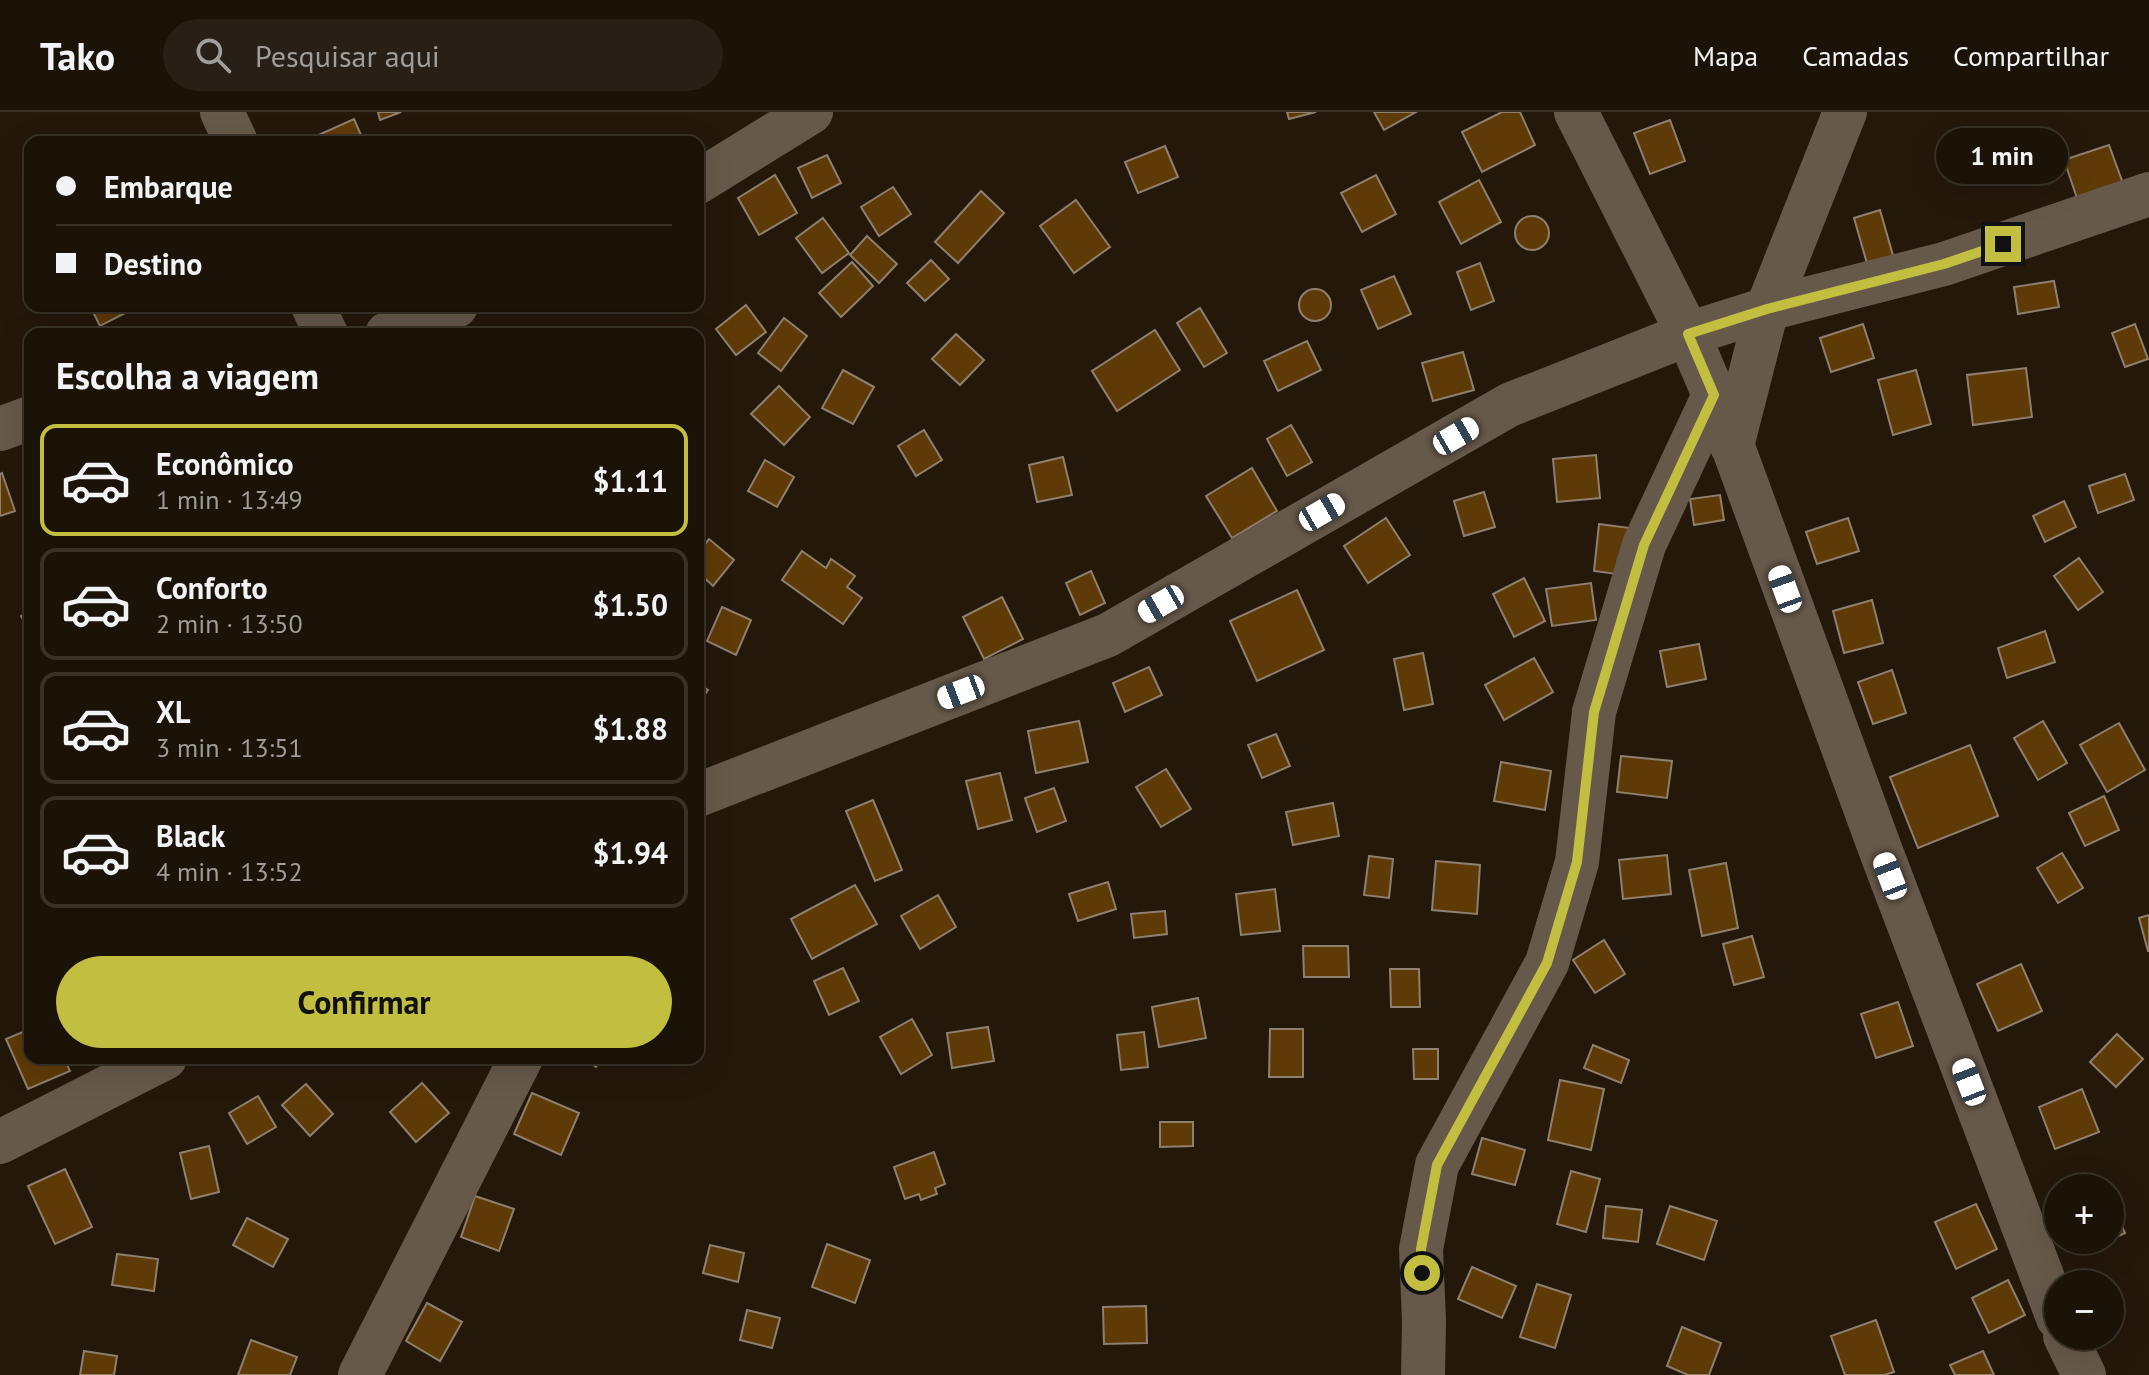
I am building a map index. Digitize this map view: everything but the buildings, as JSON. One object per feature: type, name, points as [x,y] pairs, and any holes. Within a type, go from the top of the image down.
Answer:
[{"type":"street","points":[[222,112],[233,136]]},
{"type":"street","points":[[704,178],[811,112]]},
{"type":"street","points":[[1576,112],[1688,334],[1714,395],[1879,846],[2044,1281]]},
{"type":"street","points":[[1732,446],[1767,309],[1845,112]]},
{"type":"street","points":[[704,793],[1108,635],[1509,405],[1688,334],[1767,309],[1944,264],[2149,194]]},
{"type":"street","points":[[402,328],[441,312]]},
{"type":"street","points":[[1423,1375],[1421,1249],[1437,1165],[1547,963],[1577,862],[1594,712],[1644,545],[1714,395]]},
{"type":"street","points":[[0,429],[24,420]]},
{"type":"street","points":[[0,1142],[153,1064]]},
{"type":"street","points":[[360,1375],[518,1064]]},
{"type":"street","points":[[2072,1350],[2084,1375]]},
{"type":"route","points":[[1422,1273],[1421,1249],[1437,1165],[1547,963],[1577,862],[1594,712],[1644,545],[1714,395],[1688,334],[1767,309],[1944,264],[2003,244]]}]
